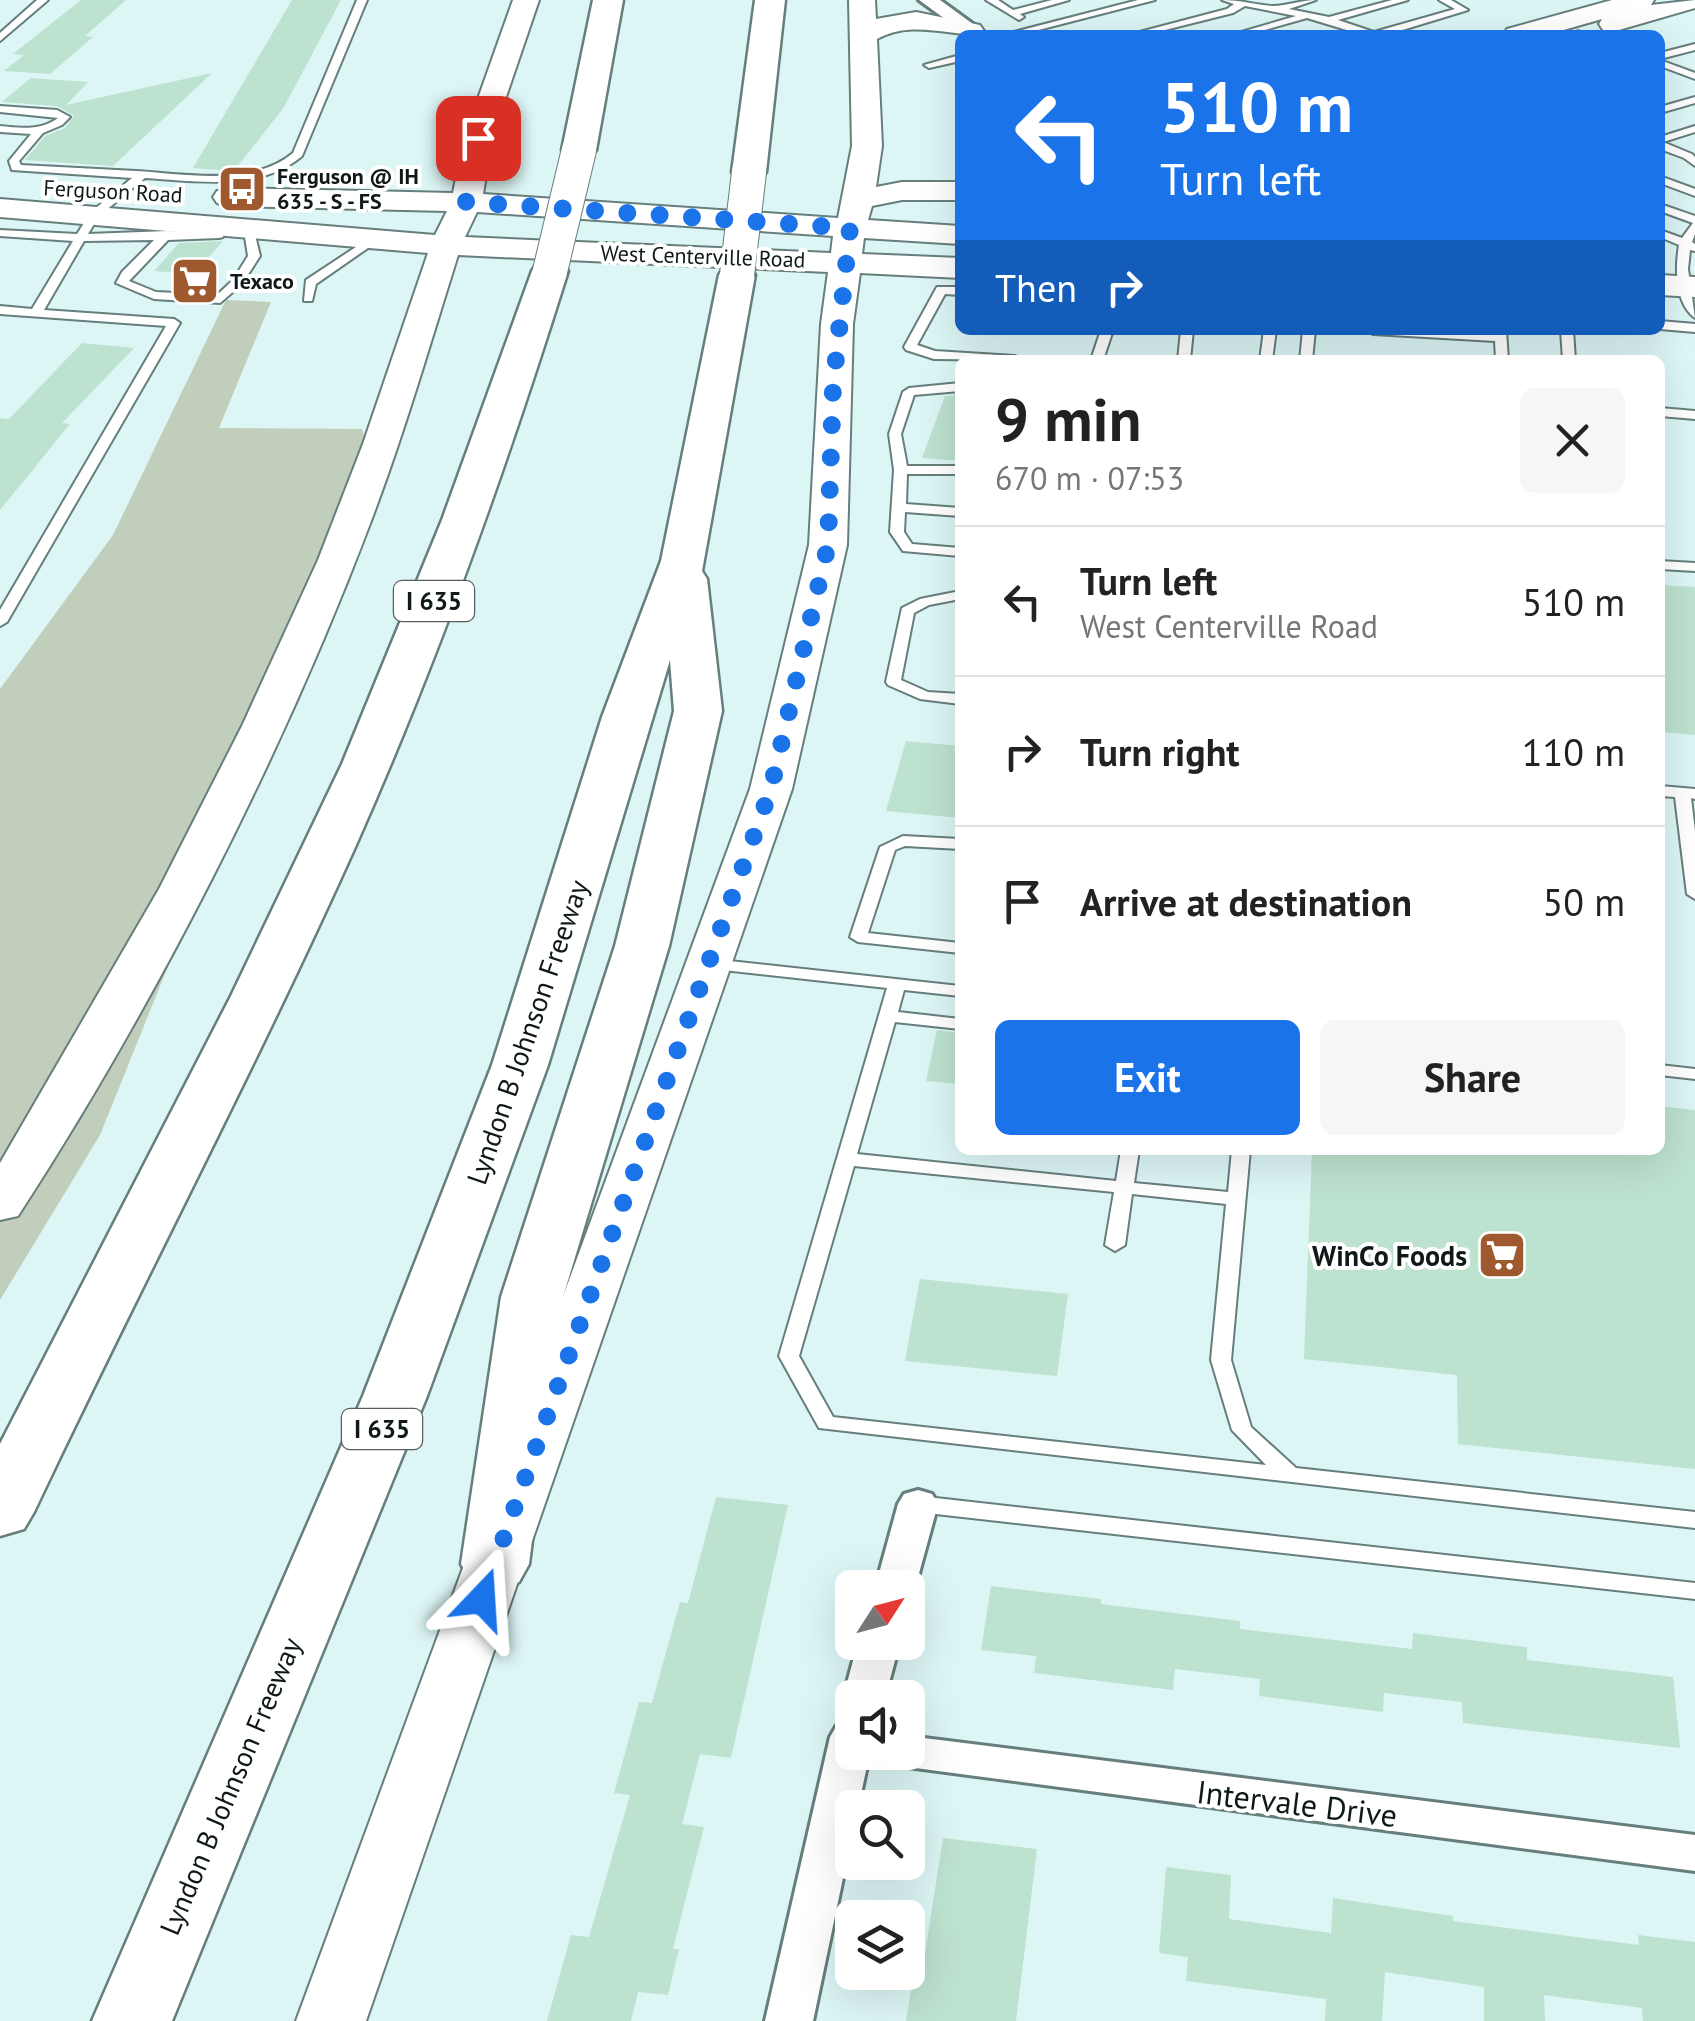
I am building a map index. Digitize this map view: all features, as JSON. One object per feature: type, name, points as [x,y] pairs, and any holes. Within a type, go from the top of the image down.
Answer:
[{"type":"highway","name":"I 635","points":[[0,1512],[294,921],[424,627],[550,271],[580,150],[608,0]]},
{"type":"highway","name":"Lyndon B Johnson Freeway","points":[[132,2021],[402,1378],[520,1066],[597,824],[626,717],[667,614],[683,561],[737,275],[770,0]]},
{"type":"highway","points":[[767,35],[804,10]]},
{"type":"highway","points":[[495,1564],[532,1296],[642,946],[698,711],[683,561]]},
{"type":"main road","points":[[0,1204],[141,968],[233,788],[338,557],[446,246],[466,202],[478,138],[526,0]]},
{"type":"main road","points":[[331,2021],[771,788],[828,545],[837,324],[867,146],[862,0]]},
{"type":"main road","points":[[1534,30],[1641,0]]},
{"type":"main road","points":[[1595,30],[1693,1]]},
{"type":"main road","points":[[864,35],[884,22],[909,19],[961,30]]},
{"type":"main road","points":[[867,146],[910,168],[955,178]]},
{"type":"main road","name":"Ferguson Road","points":[[0,184],[130,183],[244,198],[466,202]]},
{"type":"main road","points":[[855,214],[902,191],[955,191]]},
{"type":"main road","name":"West Centerville Road","points":[[466,202],[855,214],[955,233]]},
{"type":"main road","name":"Ferguson Road","points":[[0,208],[88,226],[446,246]]},
{"type":"main road","name":"West Centerville Road","points":[[446,246],[947,268]]},
{"type":"main road","points":[[839,348],[872,304],[914,273],[947,268]]},
{"type":"street","points":[[928,0],[971,30]]},
{"type":"street","points":[[899,1570],[918,1504]]},
{"type":"street","name":"Intervale Drive","points":[[925,1755],[1695,1853]]},
{"type":"street","points":[[789,2021],[846,1770]]},
{"type":"lane","points":[[0,38],[43,0]]},
{"type":"lane","points":[[40,132],[14,162],[16,168],[130,183],[220,180],[276,169],[298,154],[362,0]]},
{"type":"lane","points":[[991,0],[1037,28]]},
{"type":"lane","points":[[1011,12],[1064,0]]},
{"type":"lane","points":[[1028,30],[1150,0]]},
{"type":"lane","points":[[1227,0],[1359,30]]},
{"type":"lane","points":[[1275,10],[1310,0]]},
{"type":"lane","points":[[1328,20],[1403,0]]},
{"type":"lane","points":[[1392,30],[1463,10],[1444,0]]},
{"type":"lane","points":[[1154,30],[1230,12],[1243,3]]},
{"type":"lane","points":[[1255,30],[1307,16]]},
{"type":"lane","points":[[1665,58],[1695,47]]},
{"type":"lane","points":[[929,66],[955,59]]},
{"type":"lane","points":[[1665,62],[1689,74]]},
{"type":"lane","points":[[1665,109],[1695,100]]},
{"type":"lane","points":[[0,109],[57,112],[64,117],[54,128],[40,132],[0,129]]},
{"type":"lane","points":[[1665,140],[1695,129]]},
{"type":"lane","points":[[1665,144],[1695,164],[1665,176]]},
{"type":"lane","points":[[1665,180],[1695,192]]},
{"type":"lane","points":[[36,314],[88,226],[130,183]]},
{"type":"lane","points":[[1665,209],[1695,223],[1690,246],[1682,251],[1685,304],[1665,321]]},
{"type":"lane","points":[[0,233],[88,226]]},
{"type":"lane","points":[[170,229],[126,274],[122,284],[154,294],[220,299],[238,282],[254,256],[254,233]]},
{"type":"lane","points":[[1665,235],[1690,246]]},
{"type":"lane","points":[[308,298],[310,284],[372,241]]},
{"type":"lane","points":[[955,291],[941,290],[910,346],[934,355],[955,356]]},
{"type":"lane","points":[[0,310],[174,323],[6,604],[0,622]]},
{"type":"lane","points":[[955,387],[909,392],[895,434],[901,470],[897,532],[908,548],[955,552]]},
{"type":"lane","points":[[1665,412],[1695,415]]},
{"type":"lane","points":[[901,470],[955,470]]},
{"type":"lane","points":[[898,508],[955,512]]},
{"type":"lane","points":[[1665,564],[1695,567]]},
{"type":"lane","points":[[955,596],[925,602],[907,611],[893,682],[925,696],[955,699]]},
{"type":"lane","points":[[1689,794],[1695,894]]},
{"type":"lane","points":[[955,844],[903,841],[888,846],[858,937],[955,947]]},
{"type":"lane","points":[[710,964],[955,990]]},
{"type":"lane","points":[[897,984],[789,1356],[826,1424],[1695,1520]]},
{"type":"lane","points":[[888,1016],[955,1023]]},
{"type":"lane","points":[[1665,1071],[1695,1074]]},
{"type":"lane","points":[[1115,1245],[1129,1155]]},
{"type":"lane","points":[[1240,1155],[1221,1360],[1242,1430],[1290,1476]]},
{"type":"lane","points":[[845,1158],[1236,1199]]},
{"type":"lane","points":[[918,1504],[1695,1591]]},
{"type":"green space","points":[[226,300],[271,302],[219,428],[362,429],[372,460],[100,1135],[0,1300],[0,689],[113,535]]},
{"type":"building","points":[[81,0],[126,0],[85,36],[93,37],[50,74],[4,71],[24,55],[13,54]]},
{"type":"building","points":[[292,0],[341,0],[284,107],[234,171],[193,168]]},
{"type":"building","points":[[212,73],[113,166],[25,160],[45,136],[65,128],[74,116],[57,106],[2,102],[31,78],[88,82],[66,105]]},
{"type":"building","name":"Texaco","points":[[223,241],[194,274],[154,271],[179,243]]},
{"type":"building","points":[[82,343],[134,348],[62,423],[70,424],[0,510],[0,418],[9,419]]},
{"type":"building","points":[[955,395],[955,461],[922,458],[945,396]]},
{"type":"building","points":[[1665,585],[1695,587],[1695,735],[1665,732]]},
{"type":"building","points":[[906,741],[955,746],[955,818],[886,811]]},
{"type":"building","points":[[937,1030],[955,1032],[955,1084],[926,1081]]},
{"type":"building","name":"WinCo Foods","points":[[1665,1107],[1695,1110],[1695,1469],[1458,1444],[1457,1375],[1304,1359],[1312,1155],[1665,1155]]},
{"type":"building","points":[[920,1279],[1068,1294],[1057,1376],[905,1361]]},
{"type":"building","points":[[716,1497],[788,1505],[731,1758],[700,1754],[682,1824],[704,1827],[673,1949],[679,1949],[668,1995],[638,1992],[631,2021],[547,2021],[571,1935],[589,1937],[630,1795],[614,1793],[639,1702],[652,1703],[680,1602],[688,1603]]},
{"type":"building","points":[[991,1586],[1240,1621],[1240,1629],[1412,1649],[1413,1633],[1527,1647],[1527,1660],[1673,1677],[1680,1748],[1463,1723],[1462,1702],[1384,1693],[1383,1712],[1259,1696],[1260,1679],[1175,1669],[1173,1690],[1034,1673],[1036,1656],[981,1650]]},
{"type":"building","points":[[943,1838],[1037,1849],[1016,2021],[906,2021],[911,1990],[925,1990],[925,1953]]},
{"type":"building","points":[[1166,1867],[1231,1875],[1229,1919],[1331,1933],[1333,1898],[1453,1916],[1453,1921],[1639,1945],[1638,1935],[1695,1942],[1695,2021],[1643,2021],[1642,2008],[1544,1995],[1545,2021],[1484,2021],[1484,1987],[1385,1972],[1382,2021],[1325,2021],[1326,1999],[1186,1981],[1188,1957],[1159,1953]]},
{"type":"place","name":"Ferguson @ IH 635 - S - FS","points":[[242,189]]},
{"type":"place","name":"Texaco","points":[[195,281]]},
{"type":"place","name":"WinCo Foods","points":[[1502,1255]]},
{"type":"route","points":[[478,138],[466,202],[850,228],[837,324],[828,545],[771,788],[482,1599]]}]
